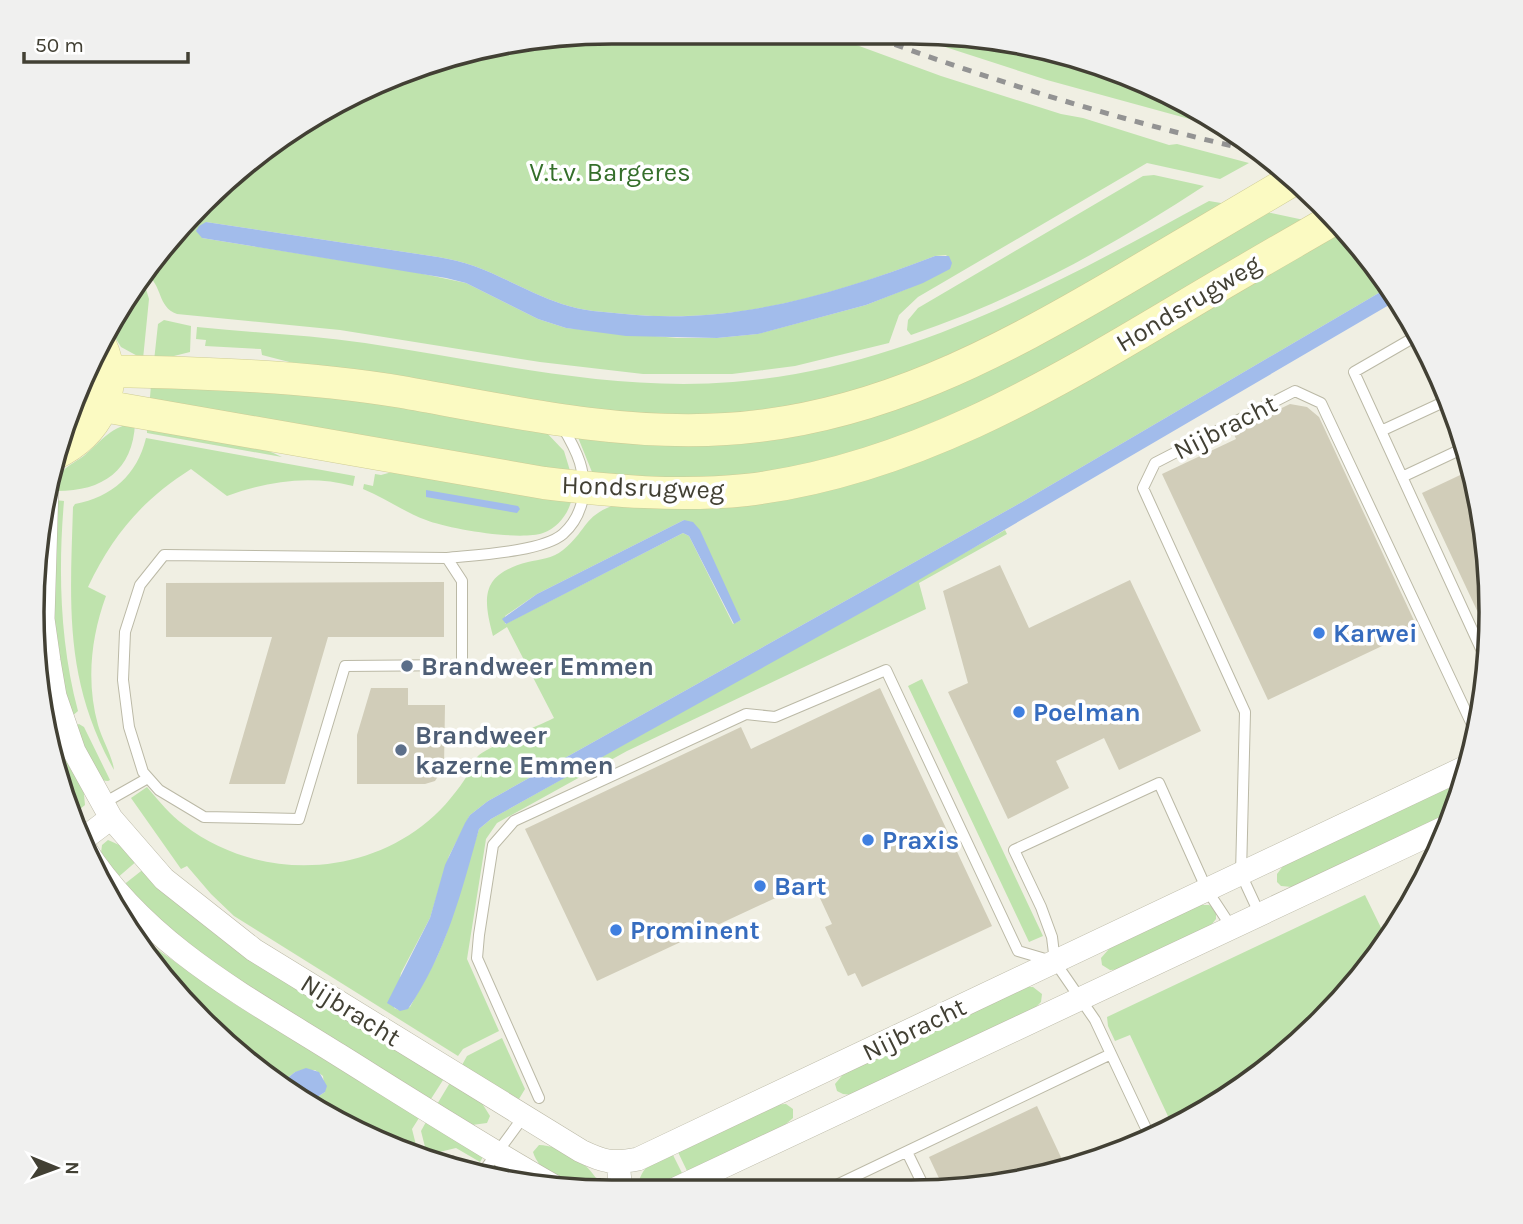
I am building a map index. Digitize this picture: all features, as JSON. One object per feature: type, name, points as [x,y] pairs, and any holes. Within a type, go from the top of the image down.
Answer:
[{"type":"main road","name":"Hondsrugweg","points":[[104,358],[401,392],[610,426],[671,430],[727,429],[801,419],[865,404],[940,378],[1032,333],[1285,184]]},
{"type":"main road","name":"Hondsrugweg","points":[[103,406],[544,483],[670,493],[744,490],[848,471],[914,449],[963,428],[1064,377],[1325,223]]},
{"type":"main road","points":[[68,448],[91,428],[103,406],[107,389],[104,358]]},
{"type":"street","name":"Nijbracht","points":[[45,640],[55,696],[75,751],[106,811],[164,879],[254,950],[531,1107],[581,1152],[602,1161],[618,1163],[638,1159],[1456,772]]},
{"type":"street","points":[[88,832],[106,811]]},
{"type":"street","name":"Nijbracht","points":[[695,1180],[1435,832]]},
{"type":"street","name":"Nijbracht","points":[[119,894],[156,934],[217,979],[533,1174]]},
{"type":"street","points":[[618,1163],[620,1180]]},
{"type":"lane","points":[[1410,340],[1354,372],[1478,643]]},
{"type":"lane","name":"Nijbracht","points":[[1260,915],[1241,874],[1245,712],[1143,488],[1155,463],[1295,391],[1321,402],[1469,718]]},
{"type":"lane","points":[[1381,431],[1439,404]]},
{"type":"lane","points":[[447,558],[462,581],[462,665],[345,666],[299,819],[204,817],[159,790],[143,772],[129,727],[124,680],[125,632],[140,585],[164,555],[447,558],[541,545],[562,535],[579,514],[585,488],[578,455],[558,419]]},
{"type":"lane","points":[[1402,477],[1456,452]]},
{"type":"lane","points":[[488,1166],[531,1107],[477,958],[493,845],[514,821],[746,714],[775,717],[886,670],[1018,951],[1055,961]]},
{"type":"lane","points":[[106,811],[148,778]]},
{"type":"lane","points":[[1147,1129],[1095,1020],[1055,961],[1052,937],[1041,907],[1014,850],[1159,783],[1207,890],[1231,928]]},
{"type":"lane","points":[[847,1180],[1111,1054]]},
{"type":"lane","points":[[907,1152],[921,1180]]},
{"type":"green space","name":"V.t.v. Bargeres","points":[[612,44],[854,44],[941,76],[1061,114],[1083,118],[1169,145],[1177,144],[1249,163],[1220,179],[1147,163],[918,297],[899,315],[889,343],[795,366],[732,374],[643,374],[540,362],[340,330],[177,314],[166,306],[151,280],[161,266],[210,210],[266,161],[328,120],[361,102],[429,74],[465,63],[538,49]],"holes":[[[206,222],[456,261],[585,310],[666,316],[706,315],[783,304],[859,283],[935,256],[947,255],[909,288],[866,305],[757,334],[677,338],[566,328],[538,319],[466,283],[414,272],[202,238]]]},
{"type":"green space","points":[[938,45],[985,49],[1058,63],[1128,87],[1196,121],[1047,80]]},
{"type":"green space","points":[[1154,175],[1204,186],[1099,250],[1025,288],[911,335],[907,330],[908,320],[918,308],[1143,176]]},
{"type":"green space","points":[[1209,201],[1227,204],[1028,321],[890,383],[803,407],[718,416],[616,413],[297,364],[262,355],[261,349],[205,346],[206,340],[196,339],[197,327],[323,338],[549,373],[641,383],[733,382],[798,374],[921,340],[980,317],[1039,290]]},
{"type":"green space","points":[[1266,212],[1304,220],[1017,387],[850,457],[727,478],[594,477],[577,435],[767,436]]},
{"type":"green space","points":[[1335,233],[1380,292],[1022,502],[488,801],[470,815],[449,856],[430,918],[401,973],[394,1008],[399,1010],[410,1007],[437,957],[479,829],[491,819],[1005,530],[1007,534],[919,583],[926,609],[627,751],[497,823],[486,839],[467,959],[499,1031],[463,1049],[458,1056],[234,916],[187,866],[181,869],[131,798],[147,787],[179,821],[211,842],[241,855],[271,863],[335,863],[365,856],[395,843],[422,826],[440,810],[483,752],[554,718],[507,627],[493,636],[487,609],[489,588],[502,573],[513,567],[559,553],[599,512],[620,503],[786,496]],"holes":[[[684,520],[741,620],[733,624],[689,536],[683,533],[505,624],[505,616],[537,594]]]},
{"type":"green space","points":[[145,288],[149,299],[143,359],[121,347],[115,337]]},
{"type":"green space","points":[[164,320],[191,326],[190,352],[154,361],[158,324]]},
{"type":"green space","points":[[92,383],[90,395],[80,414]]},
{"type":"green space","points":[[151,385],[297,391],[545,431],[564,451],[571,474],[149,409]]},
{"type":"green space","points":[[135,423],[133,440],[121,466],[111,476],[86,488],[57,491],[65,469],[114,430]]},
{"type":"green space","points":[[147,423],[245,440],[282,457],[147,433]]},
{"type":"green space","points":[[146,438],[355,476],[353,486],[321,481],[289,481],[227,496],[191,469],[157,494],[130,520],[118,535],[88,587],[106,596],[94,643],[91,676],[94,709],[114,770],[86,705],[78,673],[71,610],[73,507],[100,496],[121,482],[136,463]]},
{"type":"green space","points":[[403,469],[572,498],[562,519],[543,533],[518,536],[467,530],[426,520],[363,489],[364,484],[373,486],[375,474]]},
{"type":"green space","points":[[55,500],[64,501],[62,607],[67,659],[78,711],[70,718],[53,641]]},
{"type":"green space","points":[[922,679],[1043,936],[1029,942],[908,686]]},
{"type":"green space","points":[[79,724],[84,727],[110,780],[98,780],[73,727]]},
{"type":"green space","points":[[60,732],[83,784],[85,805],[80,810],[63,759],[57,733]]},
{"type":"green space","points":[[1453,781],[1438,823],[1292,887],[1281,886],[1277,882],[1277,874],[1283,866]]},
{"type":"green space","points":[[108,840],[126,848],[138,860],[116,879],[101,853],[102,845]]},
{"type":"green space","points":[[145,868],[445,1077],[429,1102],[209,964],[122,886]]},
{"type":"green space","points":[[1365,895],[1382,930],[1338,987],[1286,1039],[1227,1084],[1169,1118],[1130,1035],[1115,1041],[1107,1017]]},
{"type":"green space","points":[[1198,905],[1209,905],[1216,910],[1216,919],[1208,929],[1126,969],[1110,970],[1102,965],[1101,958],[1116,941]]},
{"type":"green space","points":[[152,946],[233,1003],[419,1118],[412,1129],[416,1145],[361,1122],[317,1097],[325,1092],[323,1076],[315,1070],[295,1072],[288,1078],[237,1039],[185,987]]},
{"type":"green space","points":[[1025,987],[1033,987],[1042,994],[1041,1002],[1032,1011],[853,1095],[837,1091],[835,1084],[845,1072]]},
{"type":"green space","points":[[502,1038],[525,1089],[519,1099],[462,1065],[467,1056]]},
{"type":"green space","points":[[451,1081],[480,1100],[490,1116],[487,1123],[472,1125],[436,1106]]},
{"type":"green space","points":[[786,1104],[793,1109],[793,1118],[773,1135],[689,1175],[676,1148],[772,1105]]},
{"type":"green space","points":[[426,1122],[483,1157],[480,1162],[456,1148],[437,1153],[425,1149],[421,1131]]},
{"type":"green space","points":[[539,1145],[564,1151],[591,1171],[596,1180],[551,1176],[536,1160],[533,1152]]},
{"type":"green space","points":[[671,1151],[684,1177],[678,1180],[640,1180],[651,1164]]},
{"type":"water","points":[[206,222],[447,259],[474,266],[570,306],[625,314],[705,315],[744,311],[860,283],[935,256],[949,256],[952,263],[950,269],[923,283],[866,305],[758,334],[717,338],[626,336],[566,328],[538,319],[466,283],[446,278],[202,238],[196,231]]},
{"type":"water","points":[[1380,292],[1389,305],[893,595],[491,819],[479,829],[451,922],[421,989],[408,1009],[400,1011],[387,1003],[430,918],[445,865],[470,815],[488,801],[1022,502]]},
{"type":"water","points":[[426,490],[518,506],[520,509],[517,513],[426,497]]},
{"type":"water","points":[[684,520],[693,522],[700,530],[741,620],[734,624],[689,536],[683,533],[506,624],[502,619],[537,594]]},
{"type":"water","points":[[306,1068],[319,1072],[327,1086],[325,1092],[317,1097],[288,1078]]},
{"type":"building","points":[[1290,404],[1307,407],[1319,417],[1418,629],[1268,700],[1162,474],[1236,439],[1233,432]]},
{"type":"building","points":[[1462,474],[1474,538],[1479,615],[1422,493]]},
{"type":"building","points":[[1000,565],[1029,628],[1130,580],[1201,731],[1119,770],[1104,738],[1056,761],[1069,788],[1008,819],[948,692],[968,683],[943,591]]},
{"type":"building","points":[[444,582],[444,637],[328,637],[285,784],[229,784],[272,637],[166,637],[166,583]]},
{"type":"building","name":"Brandweer kazerne Emmen","points":[[371,688],[408,688],[408,705],[445,705],[444,767],[435,781],[425,784],[357,784],[357,735]]},
{"type":"building","points":[[880,688],[992,926],[862,987],[855,973],[848,976],[825,927],[832,924],[812,881],[597,981],[525,829],[741,727],[751,749]]},
{"type":"building","points":[[1037,1106],[1062,1160],[985,1175],[939,1179],[929,1157]]},
{"type":"railway","points":[[894,44],[1056,98],[1236,147]]},
{"type":"place","name":"Karwei","points":[[1319,633]]},
{"type":"place","name":"Brandweer Emmen","points":[[407,666]]},
{"type":"place","name":"Poelman","points":[[1019,712]]},
{"type":"place","name":"Brandweer kazerne Emmen","points":[[401,750]]},
{"type":"place","name":"Praxis","points":[[868,840]]},
{"type":"place","name":"Bart","points":[[760,886]]},
{"type":"place","name":"Prominent","points":[[616,930]]}]
